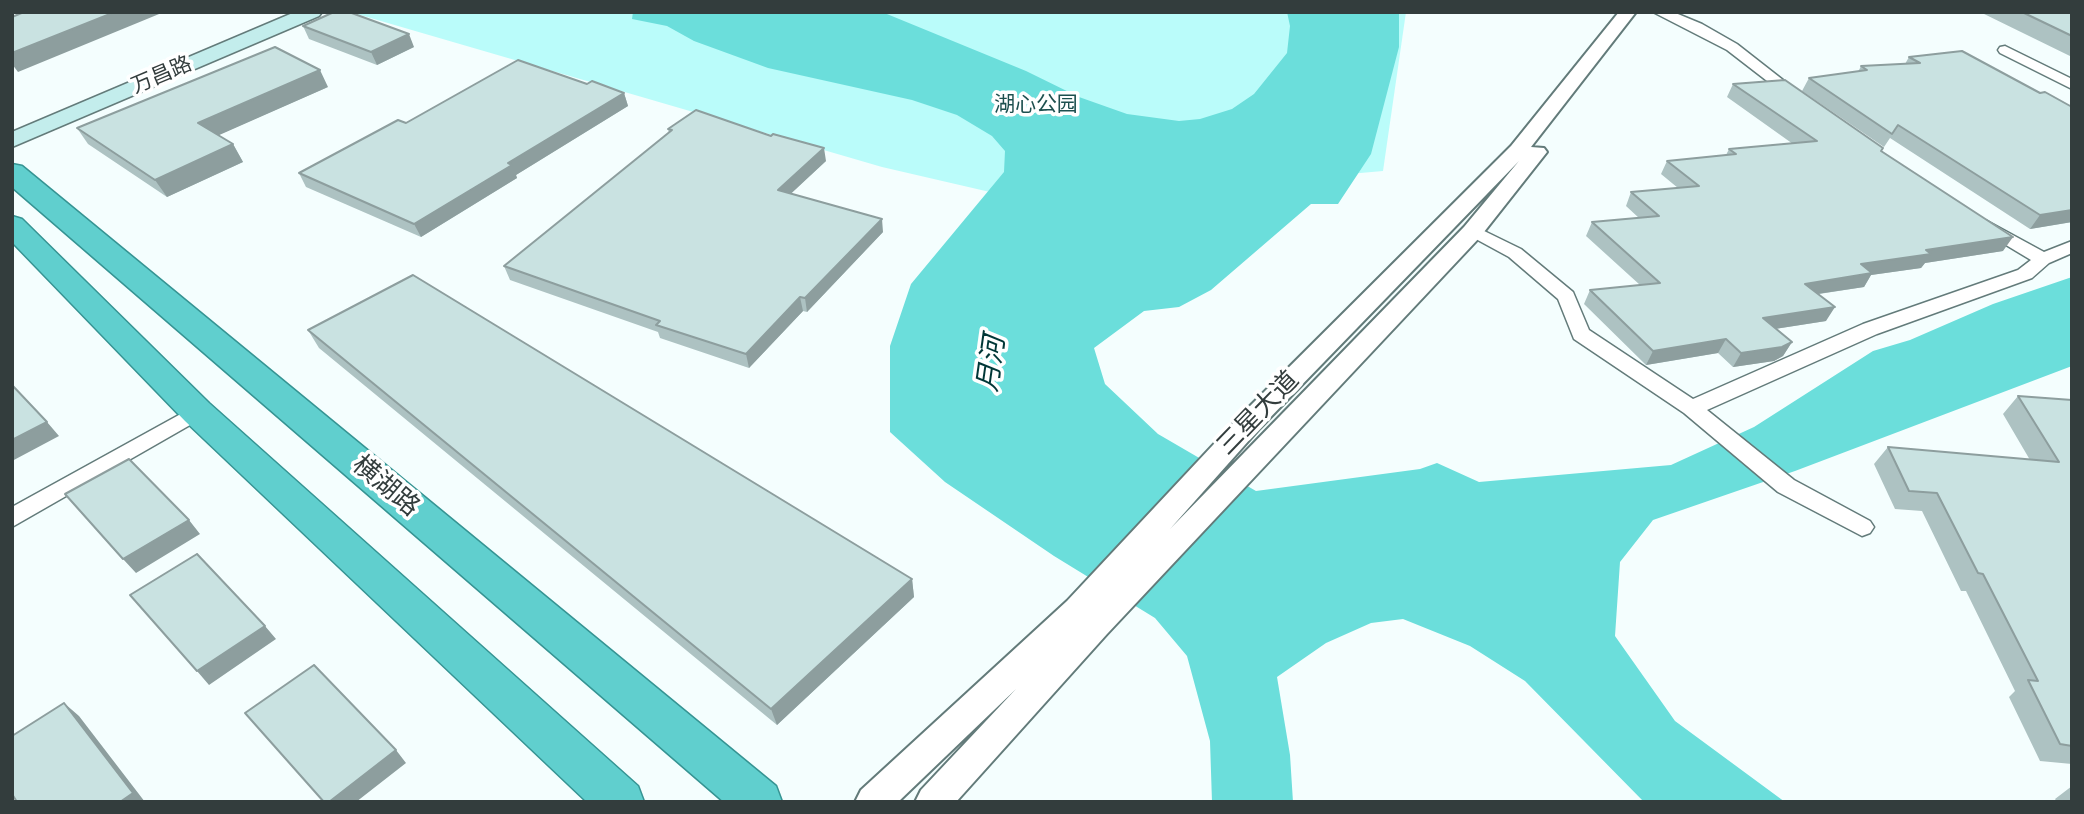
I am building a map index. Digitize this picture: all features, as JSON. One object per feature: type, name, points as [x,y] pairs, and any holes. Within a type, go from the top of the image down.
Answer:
[{"type":"highway","name":"横湖路","points":[[12,172],[759,802]]},
{"type":"highway","points":[[12,225],[197,412],[621,802]]},
{"type":"main road","name":"万昌路","points":[[12,125],[280,12]]},
{"type":"main road","name":"万昌路","points":[[12,140],[312,12]]},
{"type":"street","name":"三星大道","points":[[933,802],[1251,421],[1518,150],[1628,12]]},
{"type":"street","name":"三星大道","points":[[873,802],[1087,618],[1280,434],[1472,232],[1645,12]]},
{"type":"street","points":[[1660,12],[1697,27],[1732,47],[1808,106]]},
{"type":"street","points":[[2005,50],[2072,85]]},
{"type":"street","points":[[1972,216],[2043,259]]},
{"type":"street","points":[[1472,232],[1515,253],[1566,296],[1581,334],[1691,408],[1786,486],[1862,527]]},
{"type":"street","points":[[1691,408],[1870,329],[2025,274],[2043,259],[2072,247]]},
{"type":"street","points":[[12,518],[197,412]]},
{"type":"green space","name":"湖心公园","points":[[350,12],[1406,12],[1383,171],[1033,202],[882,167]]},
{"type":"water","name":"月河","points":[[633,12],[882,12],[1026,71],[1079,97],[1127,114],[1179,121],[1200,119],[1232,109],[1254,94],[1287,53],[1290,26],[1287,12],[1399,12],[1399,47],[1371,154],[1338,204],[1311,204],[1211,290],[1179,307],[1144,311],[1094,348],[1105,384],[1158,434],[1256,491],[1420,469],[1437,463],[1479,482],[1671,465],[1754,427],[1873,351],[1910,340],[1993,304],[2072,277],[2072,366],[1795,471],[1653,520],[1620,562],[1615,636],[1675,721],[1785,802],[1644,802],[1525,681],[1470,646],[1403,619],[1371,623],[1326,643],[1277,677],[1290,755],[1293,802],[1212,802],[1210,741],[1187,656],[1155,618],[1054,556],[945,482],[890,432],[890,346],[911,284],[1004,172],[1005,151],[992,136],[957,115],[912,100],[768,68],[694,41],[667,26],[632,19]]},
{"type":"building","points":[[24,12],[115,12],[12,53],[12,17]]},
{"type":"building","points":[[334,12],[349,12],[409,34],[371,52],[303,26]]},
{"type":"building","points":[[2022,12],[2072,12],[2072,36]]},
{"type":"building","points":[[275,47],[320,70],[198,123],[233,144],[155,180],[77,128]]},
{"type":"building","points":[[1962,51],[2072,107],[2072,210],[2040,215],[1898,125],[1892,134],[1809,78],[1867,70],[1861,66],[1920,63],[1909,57]]},
{"type":"building","points":[[518,60],[587,84],[592,81],[624,93],[414,224],[299,173],[398,120],[406,123]]},
{"type":"building","points":[[1785,80],[1883,148],[1881,151],[2013,237],[1926,250],[1931,254],[1861,264],[1872,273],[1805,284],[1835,307],[1763,318],[1792,342],[1782,347],[1741,353],[1726,339],[1653,351],[1590,290],[1660,283],[1592,222],[1659,216],[1631,192],[1699,186],[1667,161],[1736,154],[1729,149],[1817,141],[1733,84]]},
{"type":"building","points":[[696,110],[771,136],[773,134],[824,148],[778,190],[882,219],[805,298],[800,297],[746,354],[656,325],[660,321],[504,266],[672,130],[668,129]]},
{"type":"building","points":[[413,275],[912,579],[771,709],[308,330]]},
{"type":"building","points":[[12,385],[47,422],[12,440]]},
{"type":"building","points":[[2018,396],[2072,400],[2072,746],[2060,744],[2028,680],[2038,681],[1983,574],[1978,573],[1937,493],[1909,491],[1888,447],[2059,462]]},
{"type":"building","points":[[129,459],[189,520],[123,559],[65,494]]},
{"type":"building","points":[[197,554],[265,626],[197,671],[130,595]]},
{"type":"building","points":[[314,665],[396,750],[329,802],[324,802],[245,713]]},
{"type":"building","points":[[64,703],[133,793],[120,802],[17,802],[12,794],[12,736]]}]
